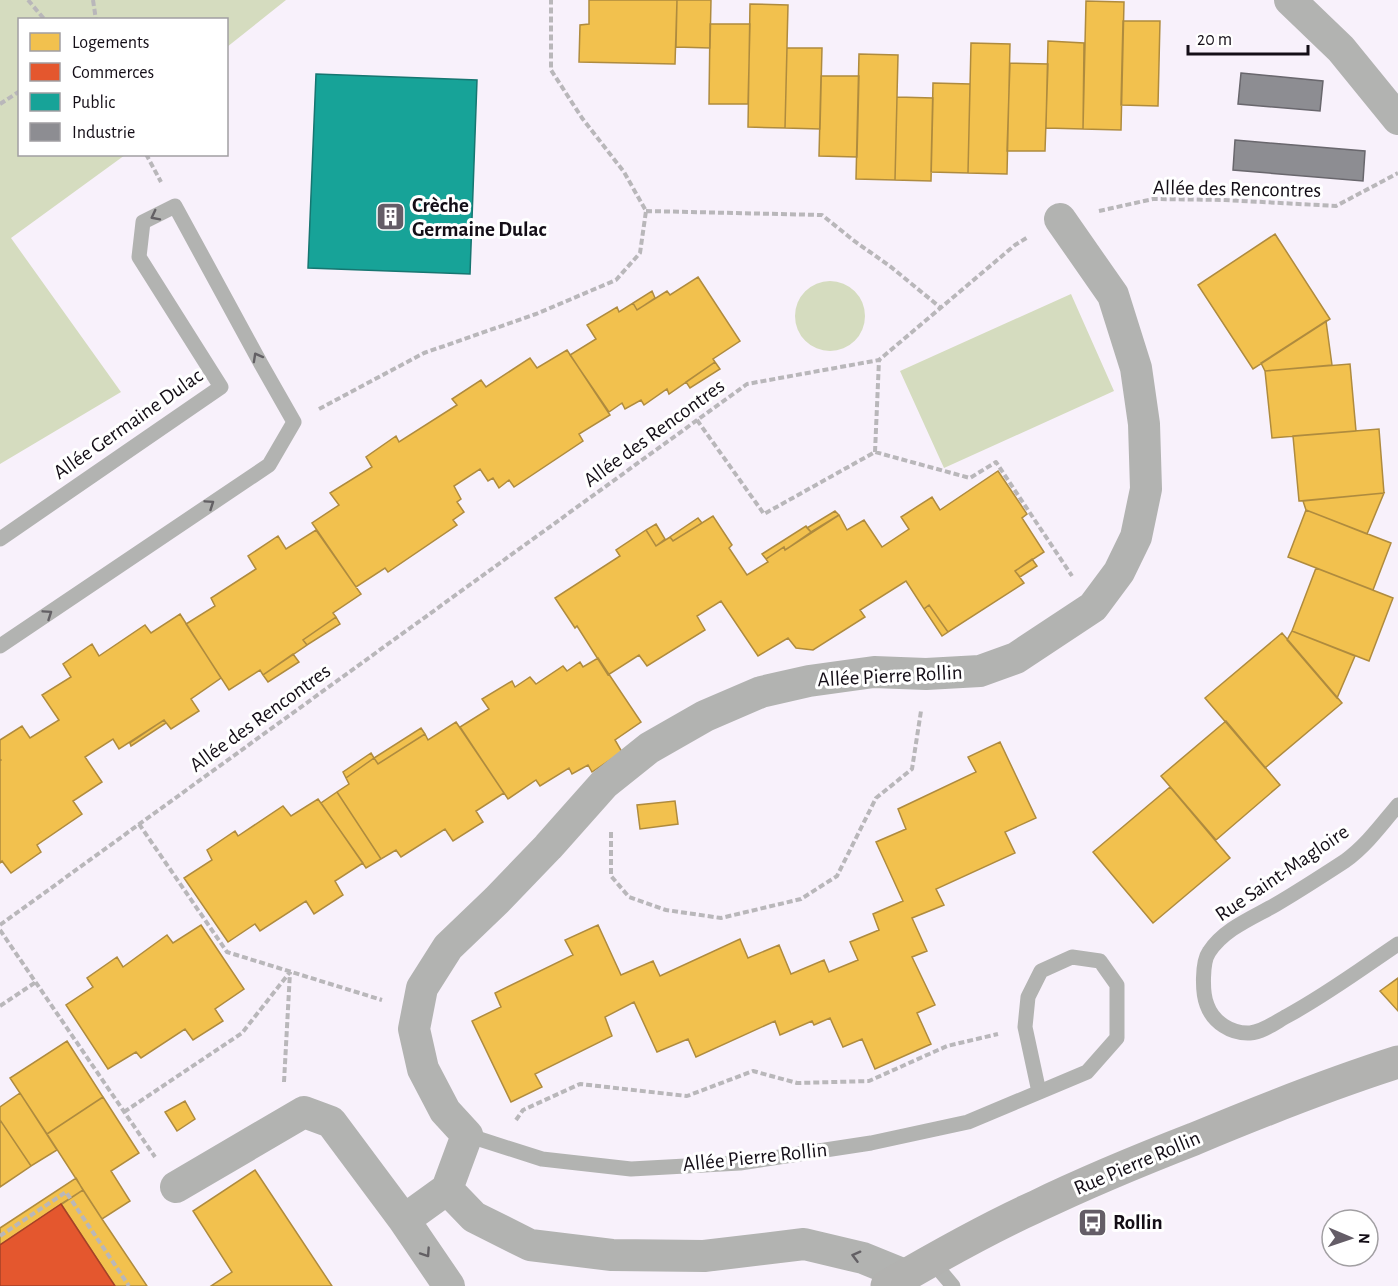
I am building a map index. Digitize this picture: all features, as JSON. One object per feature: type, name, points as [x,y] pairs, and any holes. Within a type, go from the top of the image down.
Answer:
[{"type":"street","points":[[1290,0],[1341,49],[1398,119]]},
{"type":"street","name":"Allée Pierre Rollin","points":[[467,1135],[445,1111],[423,1069],[414,1029],[422,988],[448,947],[541,855],[604,784],[649,748],[705,716],[761,692],[810,681],[874,672],[926,674],[980,670],[1016,658],[1093,607],[1119,572],[1136,537],[1146,489],[1144,424],[1136,368],[1113,295],[1060,219]]},
{"type":"street","name":"Rue Pierre Rollin","points":[[908,1274],[1033,1208],[1117,1170],[1271,1107],[1398,1062]]},
{"type":"street","points":[[176,1187],[304,1112],[331,1122],[404,1220],[449,1286]]},
{"type":"street","points":[[404,1220],[447,1189],[467,1135]]},
{"type":"street","points":[[447,1189],[474,1217],[530,1245],[612,1255],[704,1256],[804,1244],[863,1258],[908,1274]]},
{"type":"lane","name":"Allée Germaine Dulac","points":[[0,539],[221,387],[139,257],[142,222],[175,206],[294,422]]},
{"type":"lane","points":[[0,646],[269,465],[294,422]]},
{"type":"lane","name":"Rue Saint-Magloire","points":[[1398,805],[1371,837],[1347,860],[1225,933],[1207,953],[1203,981],[1204,998],[1210,1012],[1222,1025],[1237,1032],[1252,1033],[1306,1006],[1398,944]]},
{"type":"lane","name":"Allée Pierre Rollin","points":[[467,1135],[542,1160],[631,1169],[740,1163],[871,1143],[968,1122],[1087,1072],[1118,1038],[1117,985],[1100,961],[1072,957],[1041,971],[1028,997],[1025,1027],[1039,1092]]},
{"type":"lane","points":[[908,1274],[952,1286]]},
{"type":"path","points":[[28,0],[43,18]]},
{"type":"path","points":[[93,0],[96,18]]},
{"type":"path","points":[[294,422],[424,353],[537,314],[616,280],[640,253],[646,211],[624,172],[582,118],[551,70],[551,0]]},
{"type":"path","points":[[0,104],[18,92]]},
{"type":"path","name":"Allée des Rencontres","points":[[0,925],[747,384],[879,360],[1015,245],[1060,219],[1153,199],[1336,206],[1398,173]]},
{"type":"path","points":[[646,211],[822,215],[941,308]]},
{"type":"path","points":[[875,453],[879,360]]},
{"type":"path","points":[[697,420],[764,514],[875,453],[970,478],[996,462],[1093,607]]},
{"type":"path","points":[[588,802],[610,826],[611,876],[629,897],[666,910],[721,918],[801,899],[837,876],[876,798],[912,769],[926,674]]},
{"type":"path","points":[[139,824],[227,952],[417,1011]]},
{"type":"path","points":[[0,930],[176,1187]]},
{"type":"path","points":[[124,1112],[242,1033],[290,972]]},
{"type":"path","points":[[282,1125],[290,972]]},
{"type":"path","points":[[0,1006],[36,982]]},
{"type":"path","points":[[498,1146],[523,1110],[580,1084],[687,1096],[753,1071],[797,1083],[869,1081],[947,1046],[1025,1027]]},
{"type":"path","points":[[0,1236],[66,1192],[129,1286]]},
{"type":"green space","points":[[0,0],[286,0],[228,46],[228,18],[18,18],[18,156],[124,156],[11,238],[121,392],[0,464]]},
{"type":"green space","points":[[830,281],[843,284],[855,291],[862,303],[865,316],[862,329],[855,341],[843,348],[830,351],[817,348],[805,341],[798,329],[795,316],[798,303],[805,291],[817,284]]},
{"type":"green space","points":[[1071,294],[1114,391],[944,468],[900,371]]},
{"type":"building: Logements","points":[[589,0],[677,0],[675,64],[579,62],[580,25],[589,24]]},
{"type":"building: Logements","points":[[677,0],[711,0],[710,48],[676,47]]},
{"type":"building: Logements","points":[[1086,1],[1124,2],[1121,130],[1083,129]]},
{"type":"building: Logements","points":[[750,4],[788,5],[785,128],[748,127]]},
{"type":"building: Logements","points":[[1123,21],[1160,21],[1158,106],[1121,105]]},
{"type":"building: Logements","points":[[710,24],[750,24],[748,104],[709,104]]},
{"type":"building: Logements","points":[[1048,41],[1084,43],[1083,129],[1046,128]]},
{"type":"building: Logements","points":[[971,43],[1010,44],[1007,174],[968,173]]},
{"type":"building: Logements","points":[[787,48],[822,48],[820,129],[785,128]]},
{"type":"building: Logements","points":[[859,54],[898,55],[895,180],[856,179]]},
{"type":"building: Logements","points":[[1010,63],[1048,64],[1045,151],[1007,151]]},
{"type":"building: Logements","points":[[821,76],[859,76],[857,157],[819,156]]},
{"type":"building: Logements","points":[[933,83],[970,84],[968,173],[931,172]]},
{"type":"building: Logements","points":[[897,97],[933,98],[931,181],[895,180]]},
{"type":"building: Logements","points":[[1275,234],[1330,319],[1253,369],[1198,285]]},
{"type":"building: Logements","points":[[698,277],[740,341],[713,359],[715,362],[669,394],[667,389],[644,405],[641,400],[625,409],[622,403],[609,412],[570,355],[596,339],[587,325],[617,307],[619,312],[633,303],[637,310],[667,291],[670,295]]},
{"type":"building: Logements","points":[[652,291],[655,298],[637,310],[633,303]]},
{"type":"building: Logements","points":[[1326,321],[1332,365],[1265,371],[1261,363]]},
{"type":"building: Logements","points":[[567,350],[610,415],[579,434],[583,441],[514,487],[509,480],[499,488],[493,478],[488,481],[480,469],[454,486],[461,499],[457,502],[464,512],[453,520],[457,525],[388,572],[385,568],[356,587],[312,523],[339,505],[330,493],[372,467],[366,457],[396,436],[399,442],[457,405],[452,399],[481,380],[486,387],[530,358],[537,368]]},
{"type":"building: Logements","points":[[715,362],[720,369],[690,388],[686,382]]},
{"type":"building: Logements","points":[[1350,364],[1356,431],[1272,438],[1265,371]]},
{"type":"building: Logements","points":[[1379,429],[1384,493],[1299,501],[1293,436]]},
{"type":"building: Logements","points":[[998,471],[1027,514],[1022,518],[1044,552],[1015,571],[1024,583],[948,632],[929,605],[924,609],[906,581],[860,610],[865,617],[813,650],[796,648],[788,638],[758,656],[721,601],[697,616],[705,630],[647,666],[639,655],[608,675],[577,626],[575,628],[555,598],[620,556],[616,550],[646,530],[656,546],[670,537],[673,541],[713,516],[732,545],[729,548],[747,575],[768,562],[766,559],[784,547],[785,550],[839,515],[847,530],[864,520],[882,547],[909,529],[901,517],[932,497],[940,510]]},
{"type":"building: Logements","points":[[1384,493],[1367,534],[1306,510],[1303,501]]},
{"type":"building: Logements","points":[[1306,510],[1391,543],[1373,590],[1288,557]]},
{"type":"building: Logements","points":[[835,511],[839,515],[811,532],[807,528]]},
{"type":"building: Logements","points":[[698,518],[702,523],[673,541],[670,537]]},
{"type":"building: Logements","points":[[656,524],[665,539],[656,546],[646,530]]},
{"type":"building: Logements","points":[[806,526],[811,532],[785,550],[784,547],[766,559],[762,554]]},
{"type":"building: Logements","points":[[316,530],[361,594],[333,613],[336,617],[303,640],[307,645],[263,675],[260,670],[229,690],[186,624],[215,606],[211,598],[256,569],[248,556],[278,536],[286,549]]},
{"type":"building: Logements","points":[[1032,559],[1037,566],[1020,577],[1015,571]]},
{"type":"building: Logements","points":[[1316,568],[1393,598],[1369,661],[1292,631]]},
{"type":"building: Logements","points":[[929,605],[948,632],[942,636],[924,609]]},
{"type":"building: Logements","points":[[180,614],[221,678],[191,699],[199,711],[171,729],[164,720],[119,749],[113,739],[85,757],[102,782],[73,801],[82,814],[37,845],[41,852],[11,873],[2,861],[0,863],[0,740],[22,726],[30,738],[59,720],[42,695],[71,677],[63,664],[92,644],[99,656],[145,625],[151,633]]},
{"type":"building: Logements","points":[[336,617],[340,624],[307,645],[303,640]]},
{"type":"building: Logements","points":[[1292,631],[1355,656],[1337,698],[1287,640]]},
{"type":"building: Logements","points":[[1282,633],[1342,703],[1265,768],[1205,698]]},
{"type":"building: Logements","points":[[293,654],[299,662],[268,682],[263,675]]},
{"type":"building: Logements","points":[[598,658],[641,722],[615,740],[622,752],[592,772],[588,765],[572,774],[569,768],[540,786],[536,780],[508,799],[460,727],[489,709],[482,699],[512,681],[515,687],[530,677],[536,684],[563,666],[567,671],[580,662],[583,667]]},
{"type":"building: Logements","points":[[164,720],[166,723],[131,746],[130,743]]},
{"type":"building: Logements","points":[[1226,721],[1280,785],[1216,840],[1161,776]]},
{"type":"building: Logements","points":[[456,722],[504,793],[476,811],[483,822],[453,841],[445,829],[401,857],[396,850],[381,859],[337,792],[349,784],[346,778],[374,758],[378,764],[425,734],[428,740]]},
{"type":"building: Logements","points":[[421,728],[425,734],[378,764],[374,758]]},
{"type":"building: Logements","points":[[1000,742],[1036,818],[1005,832],[1015,853],[936,889],[944,905],[912,918],[927,951],[912,957],[935,1005],[917,1013],[931,1044],[875,1069],[862,1039],[843,1047],[830,1018],[814,1025],[812,1021],[780,1035],[775,1021],[696,1057],[688,1039],[657,1052],[634,1002],[605,1017],[612,1036],[535,1074],[542,1087],[511,1102],[472,1021],[501,1007],[495,993],[573,955],[565,940],[598,925],[621,975],[653,961],[660,976],[740,939],[748,958],[779,945],[791,974],[824,960],[829,972],[858,960],[850,942],[879,930],[873,914],[903,901],[876,842],[906,829],[898,809],[976,772],[968,757]]},
{"type":"building: Logements","points":[[371,753],[374,758],[346,778],[343,772]]},
{"type":"building: Logements","points":[[1170,787],[1230,858],[1153,923],[1093,852]]},
{"type":"building: Logements","points":[[337,792],[381,859],[366,868],[321,803]]},
{"type":"building: Logements","points":[[318,799],[363,863],[335,881],[343,895],[314,914],[306,901],[260,931],[255,924],[228,942],[184,878],[212,860],[207,850],[235,831],[238,836],[283,806],[291,816]]},
{"type":"building: Logements","points":[[675,801],[678,824],[640,829],[637,805]]},
{"type":"building: Logements","points":[[201,925],[244,989],[215,1009],[223,1021],[193,1040],[185,1029],[141,1058],[136,1052],[108,1069],[66,1005],[93,987],[87,978],[117,957],[123,967],[167,935],[173,943]]},
{"type":"building: Logements","points":[[1398,978],[1398,1011],[1380,991]]},
{"type":"building: Logements","points":[[67,1041],[103,1097],[47,1134],[10,1078]]},
{"type":"building: Logements","points":[[20,1093],[57,1150],[31,1166],[0,1120],[0,1107]]},
{"type":"building: Logements","points":[[103,1097],[139,1153],[111,1171],[130,1201],[102,1219],[47,1134]]},
{"type":"building: Logements","points":[[185,1101],[195,1119],[177,1131],[165,1112]]},
{"type":"building: Logements","points":[[0,1120],[31,1166],[0,1187]]},
{"type":"building: Logements","points":[[255,1170],[332,1286],[211,1286],[232,1272],[193,1211]]},
{"type":"building: Logements","points":[[76,1178],[83,1190],[0,1245],[0,1228]]},
{"type":"building: Logements","points":[[83,1190],[147,1286],[115,1286],[61,1204]]},
{"type":"building: Commerces","points":[[61,1204],[115,1286],[0,1286],[0,1245]]},
{"type":"building: Public","name":"Crèche Germaine Dulac","points":[[316,74],[477,80],[470,274],[308,268]]},
{"type":"building: Industrie","points":[[1241,73],[1323,81],[1320,111],[1238,104]]},
{"type":"building: Industrie","points":[[1235,140],[1365,151],[1363,181],[1233,170]]},
{"type":"place","name":"Crèche Germaine Dulac","points":[[391,217]]},
{"type":"place","name":"Rollin","points":[[1092,1222]]}]
